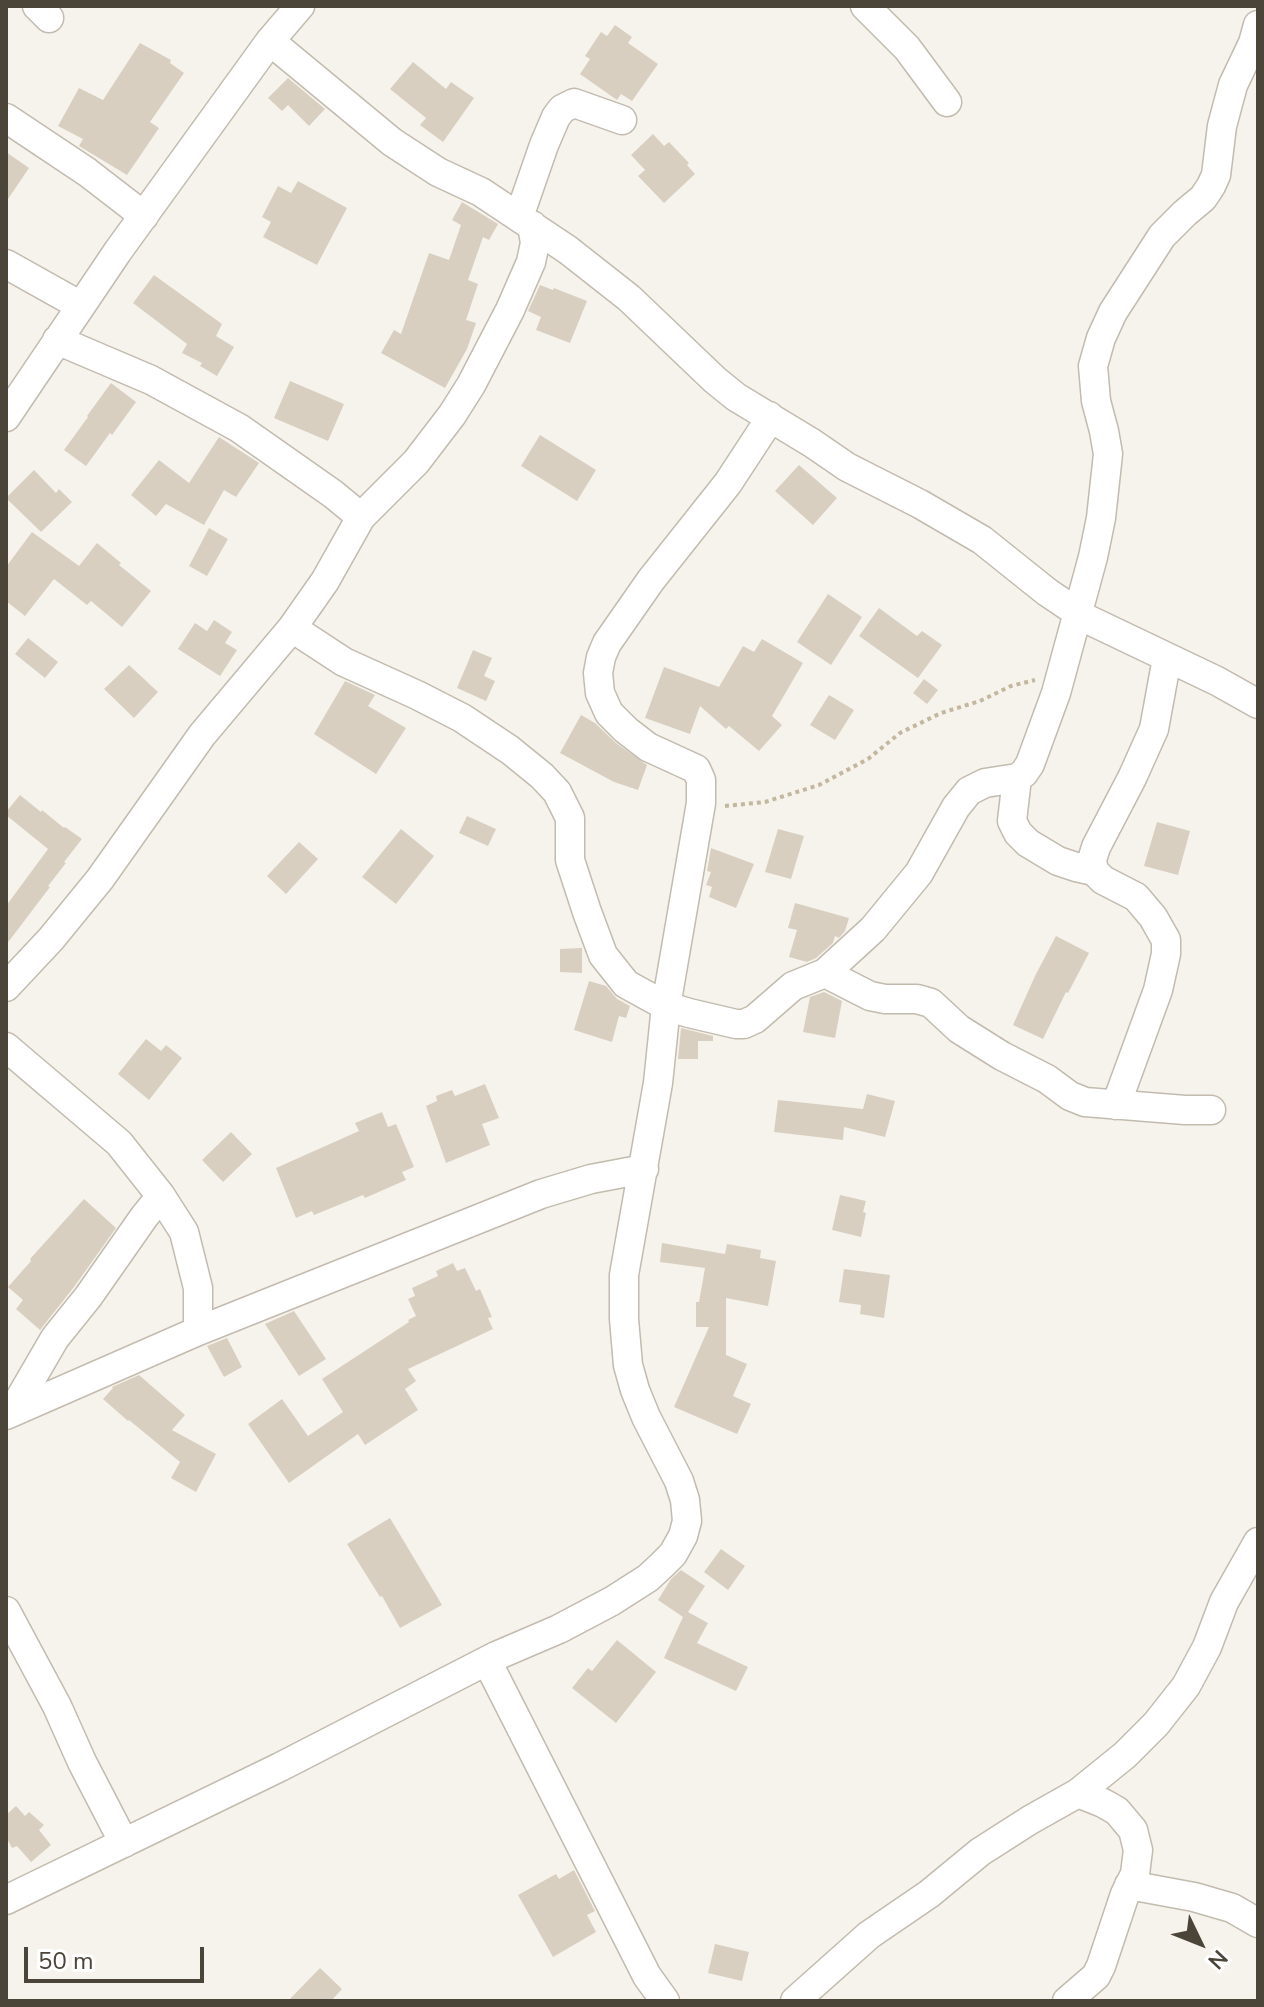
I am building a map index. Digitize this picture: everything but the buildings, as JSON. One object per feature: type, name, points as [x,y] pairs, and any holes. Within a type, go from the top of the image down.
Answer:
[{"type":"street","points":[[6,417],[144,216],[270,41],[300,6]]},
{"type":"street","points":[[865,6],[907,48],[947,102]]},
{"type":"street","points":[[292,628],[344,662],[462,718],[542,776],[557,792],[570,818],[570,860],[603,955],[626,984],[666,1006],[689,1013],[736,1024],[755,1019],[793,986],[825,973],[873,929],[919,873],[956,807],[969,791],[985,783],[1017,778],[1030,764],[1042,736],[1060,675],[1098,531],[1108,454],[1096,401],[1093,366],[1101,338],[1113,312],[1162,236],[1203,198],[1211,186],[1216,175],[1222,126],[1233,85],[1258,25]]},
{"type":"street","points":[[270,41],[392,142],[438,172],[481,192],[568,250],[629,298],[736,397],[847,467],[982,540],[1047,592],[1103,628],[1217,681],[1258,704]]},
{"type":"street","points":[[6,987],[51,939],[100,879],[202,735],[292,628],[325,581],[361,517],[400,480],[429,446],[471,385],[531,262],[535,243],[525,221],[544,145],[556,117],[562,109],[574,103],[622,120]]},
{"type":"street","points":[[6,118],[87,172],[144,216]]},
{"type":"street","points":[[6,264],[81,306]]},
{"type":"street","points":[[57,340],[151,380],[239,428],[361,517]]},
{"type":"street","points":[[6,1900],[612,1601],[648,1578],[673,1554],[683,1536],[687,1521],[679,1481],[646,1417],[628,1365],[624,1275],[658,1083],[666,1006],[701,803],[701,780],[696,769],[648,747],[609,713],[600,693],[598,673],[607,643],[651,580],[728,483],[769,416]]},
{"type":"street","points":[[1094,871],[1092,860],[1096,847],[1154,729],[1167,658]]},
{"type":"street","points":[[1017,778],[1012,821],[1018,833],[1028,843],[1058,861],[1094,871],[1103,880],[1136,897],[1153,917],[1166,940],[1158,990],[1116,1105]]},
{"type":"street","points":[[825,973],[870,996],[924,1000],[959,1029],[1085,1102],[1211,1110]]},
{"type":"street","points":[[6,1047],[119,1143],[161,1196],[184,1232],[198,1288],[198,1331]]},
{"type":"street","points":[[9,1413],[198,1331],[541,1194],[591,1179],[644,1169]]},
{"type":"street","points":[[9,1413],[55,1338],[161,1196]]},
{"type":"street","points":[[795,2001],[869,1935],[929,1894],[980,1852],[1078,1793],[1125,1755],[1156,1724],[1186,1686],[1207,1647],[1224,1602],[1258,1542]]},
{"type":"street","points":[[6,1611],[124,1843]]},
{"type":"street","points":[[487,1661],[647,1976],[665,2001]]},
{"type":"street","points":[[1067,2001],[1096,1976],[1135,1874],[1138,1850],[1133,1830],[1117,1811],[1078,1793]]},
{"type":"street","points":[[1129,1885],[1194,1897],[1232,1908],[1258,1923]]},
{"type":"path","points":[[701,803],[720,807],[765,802],[793,794],[846,772],[900,733],[941,713],[980,701],[1011,686],[1060,675]]}]
